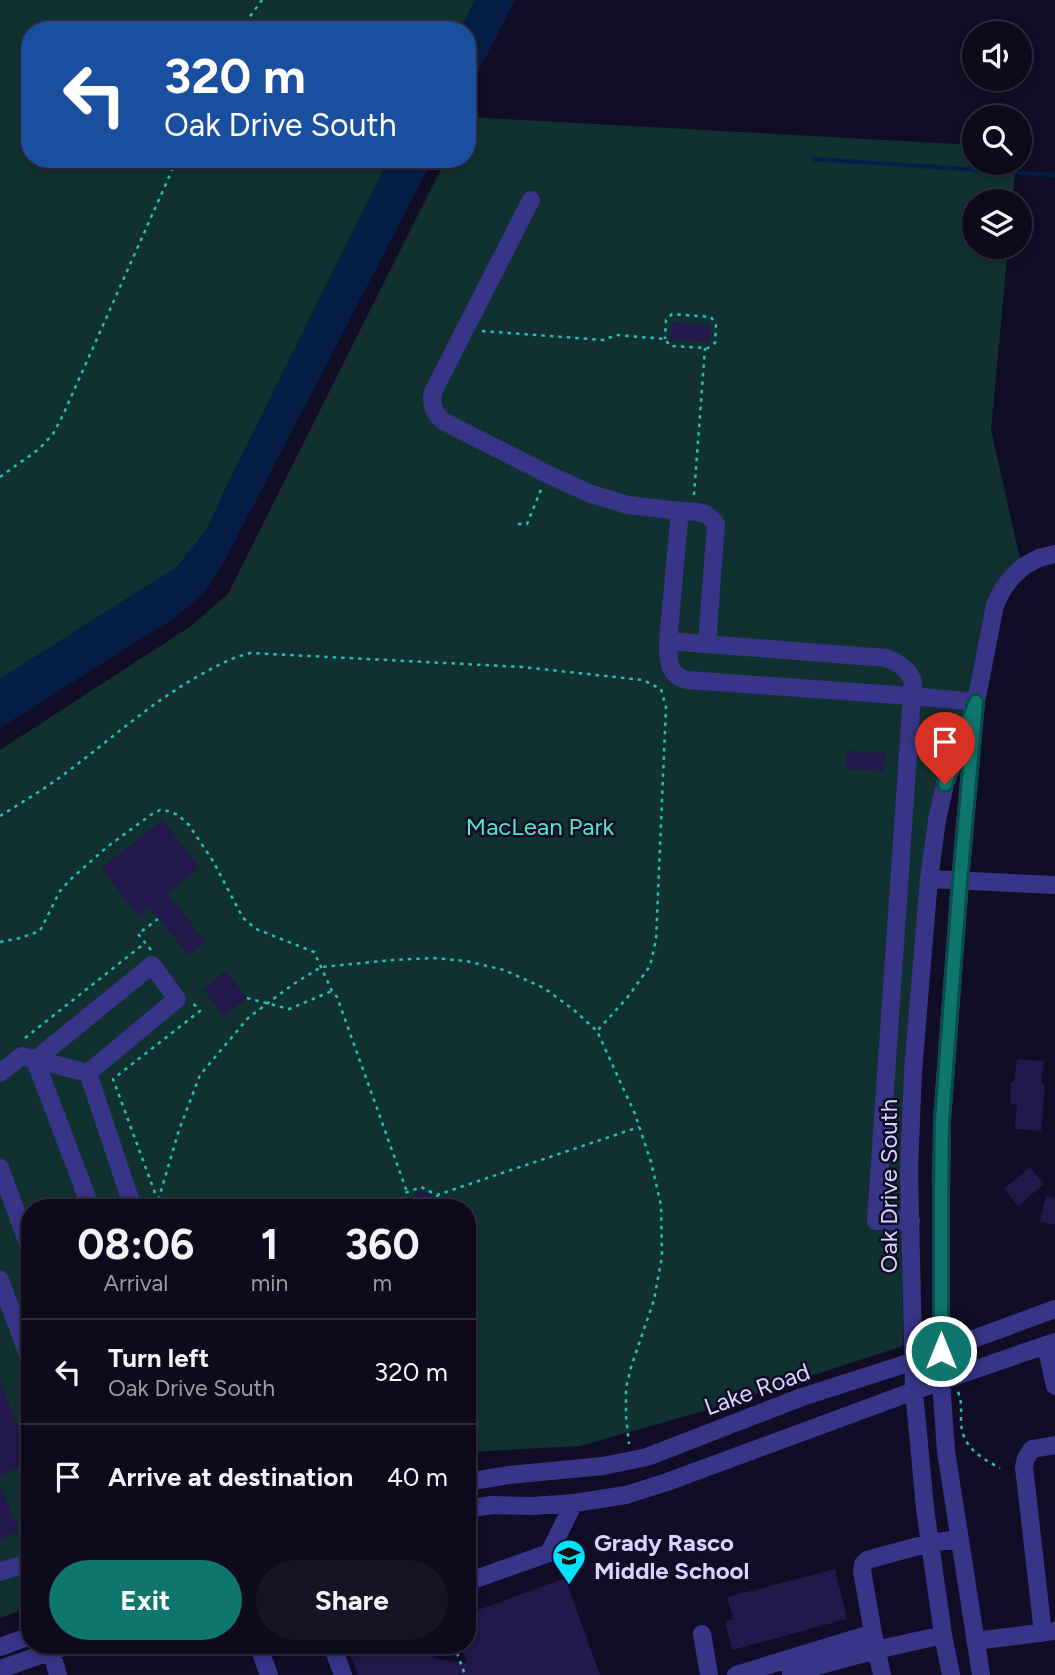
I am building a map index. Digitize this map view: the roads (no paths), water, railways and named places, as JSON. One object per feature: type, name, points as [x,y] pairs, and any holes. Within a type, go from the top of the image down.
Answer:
[{"type":"street","points":[[531,200],[433,392],[431,402],[435,413],[443,421],[591,494],[628,505],[701,512],[710,516],[716,524],[707,643]]},
{"type":"street","points":[[686,511],[668,641],[668,662],[680,679],[976,702]]},
{"type":"street","name":"Oak Drive South","points":[[981,1675],[946,1451],[948,1384],[941,1351],[942,1120],[976,702],[995,605],[1003,589],[1024,566],[1055,554]]},
{"type":"street","points":[[668,641],[886,658],[899,663],[913,681],[876,1221],[911,1221]]},
{"type":"street","name":"Oak Drive South","points":[[951,1675],[929,1543],[915,1391],[909,1169],[913,1072],[936,820],[945,784],[976,702]]},
{"type":"street","points":[[929,879],[1055,885]]},
{"type":"street","points":[[35,1059],[152,965],[177,999],[88,1073]]},
{"type":"street","points":[[0,1073],[22,1056],[88,1073]]},
{"type":"street","points":[[35,1059],[87,1199]]},
{"type":"street","points":[[88,1073],[130,1199]]},
{"type":"street","points":[[0,1168],[21,1225]]},
{"type":"street","points":[[0,1280],[21,1336]]},
{"type":"street","name":"Lake Road","points":[[476,1480],[603,1466],[631,1452],[647,1457],[802,1397],[941,1351],[1055,1309]]},
{"type":"street","points":[[476,1508],[574,1503],[626,1495],[915,1391],[948,1384],[1051,1344],[1055,1386]]},
{"type":"street","points":[[975,1641],[1049,1632],[1024,1467],[1032,1449],[1055,1445]]},
{"type":"street","points":[[631,1452],[638,1491]]},
{"type":"street","points":[[476,1579],[549,1553],[574,1503]]},
{"type":"street","points":[[882,1675],[862,1571],[863,1564],[867,1560],[929,1543],[960,1539]]},
{"type":"street","points":[[0,1572],[21,1565]]},
{"type":"street","points":[[702,1634],[709,1675]]},
{"type":"street","points":[[736,1675],[875,1641],[943,1634]]},
{"type":"street","points":[[0,1647],[21,1639]]},
{"type":"street","points":[[791,1675],[875,1641]]},
{"type":"street","points":[[0,1670],[43,1654]]},
{"type":"street","points":[[52,1654],[58,1675]]},
{"type":"street","points":[[261,1654],[269,1675]]},
{"type":"street","points":[[335,1654],[343,1675]]},
{"type":"water","points":[[476,0],[515,0],[476,76],[476,21],[464,21]]},
{"type":"water","points":[[385,168],[428,168],[223,564],[204,594],[173,619],[0,728],[0,679],[177,567],[208,528]]},
{"type":"waterway","points":[[814,159],[1055,175]]},
{"type":"place","name":"Grady Rasco Middle School","points":[[569,1586]]},
{"type":"park label","name":"MacLean Park","points":[[540,826]]}]
